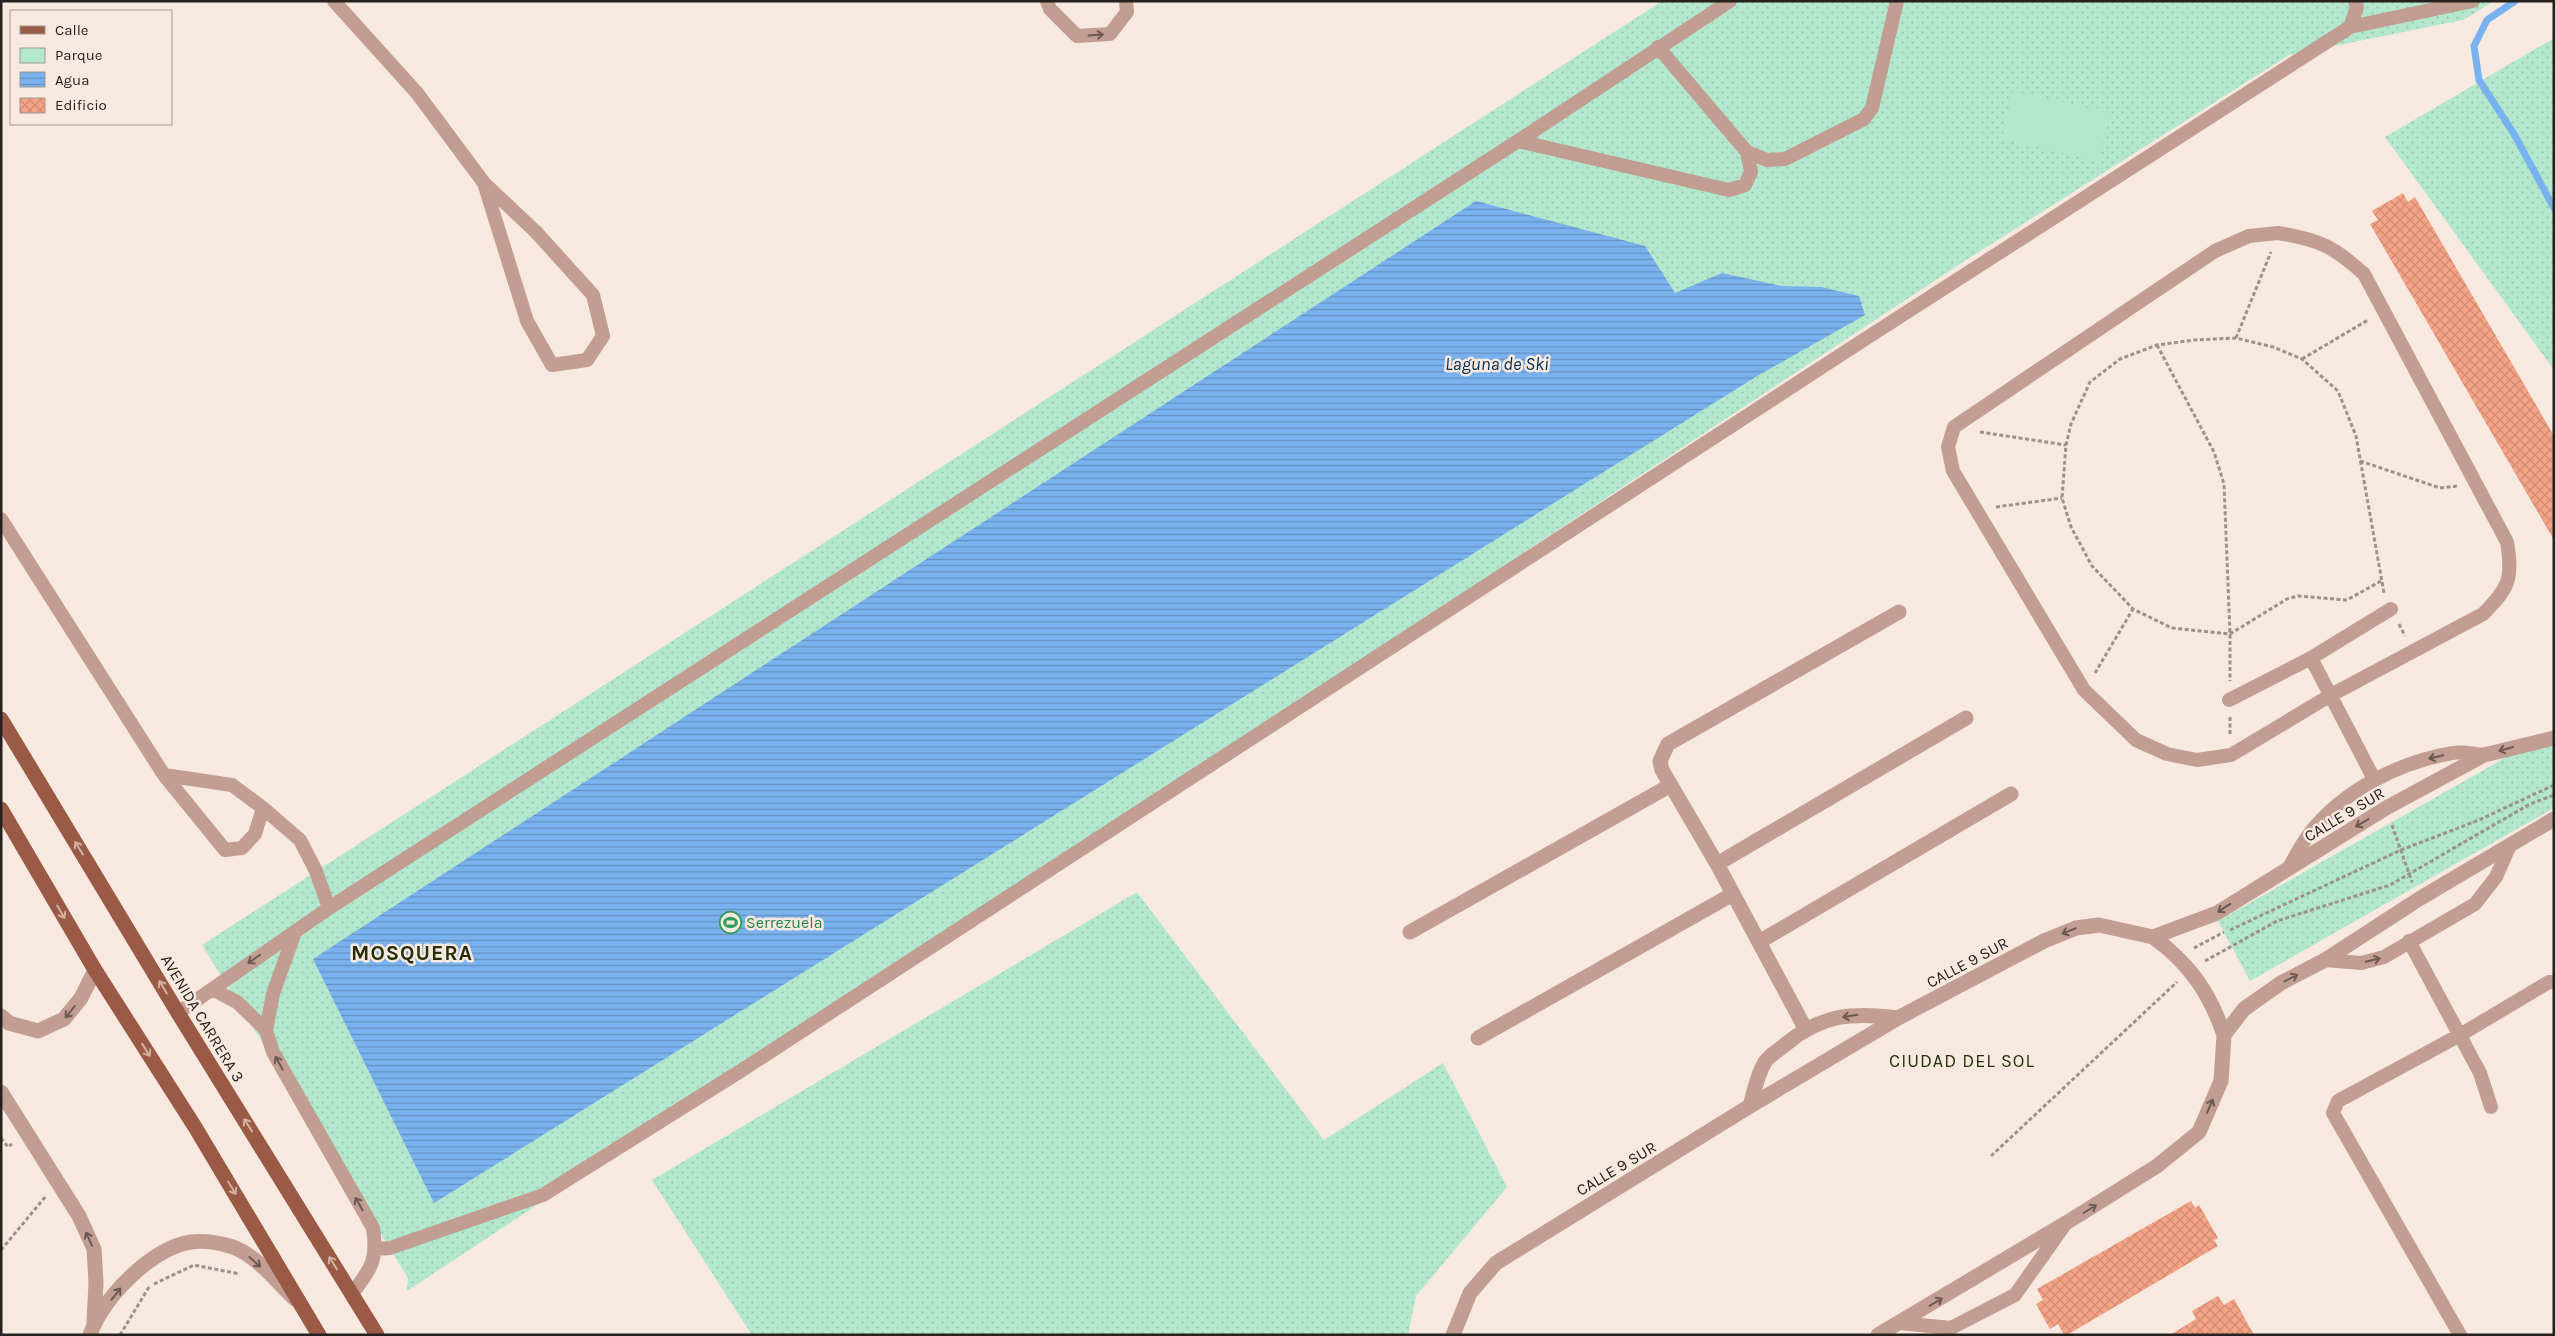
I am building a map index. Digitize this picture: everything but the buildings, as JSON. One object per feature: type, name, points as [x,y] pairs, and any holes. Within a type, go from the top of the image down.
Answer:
[{"type":"main road","name":"AVENIDA CARRERA 3","points":[[1,719],[178,1013],[377,1335]]},
{"type":"main road","points":[[1,809],[96,970],[205,1144],[319,1335]]},
{"type":"street","points":[[1805,1028],[1717,864],[1662,770],[1660,761],[1668,744],[1900,612]]},
{"type":"street","points":[[1717,864],[1966,718]]},
{"type":"street","name":"CALLE 9 SUR","points":[[1453,1335],[1470,1293],[1496,1263],[1750,1106],[1898,1018],[2044,941],[2076,928],[2098,925],[2153,937],[2217,913],[2386,808],[2484,755],[2554,738]]},
{"type":"street","points":[[1410,932],[1671,785]]},
{"type":"street","points":[[1759,942],[2011,794]]},
{"type":"street","points":[[2224,1035],[2244,1009],[2281,983],[2325,960],[2419,899],[2554,819]]},
{"type":"street","points":[[1478,1038],[1732,894]]},
{"type":"street","points":[[1878,1335],[2066,1223],[2157,1166],[2199,1132],[2221,1081],[2224,1035],[2216,1010],[2190,969],[2178,956],[2153,937]]},
{"type":"street","points":[[1,1016],[10,1023],[38,1031],[64,1019],[81,998],[96,970]]},
{"type":"street","points":[[1750,1106],[1760,1072],[1766,1060],[1805,1028],[1849,1015],[1868,1014],[1898,1018]]},
{"type":"street","points":[[1,1092],[79,1216],[94,1249],[96,1283],[92,1328]]},
{"type":"street","points":[[92,1328],[128,1278],[166,1250],[191,1242],[214,1242],[235,1248],[249,1256],[303,1306]]},
{"type":"lane","points":[[334,1],[417,93],[484,183],[536,232],[594,295],[603,336],[587,360],[552,365],[528,321],[484,183]]},
{"type":"lane","points":[[1046,1],[1050,9],[1076,36],[1110,34],[1127,12],[1126,1]]},
{"type":"lane","points":[[178,1013],[214,990],[252,960],[329,908],[1518,141],[1730,1]]},
{"type":"lane","points":[[1658,47],[1748,152],[1768,160],[1785,160],[1864,119],[1872,108],[1897,1]]},
{"type":"lane","points":[[2350,27],[2357,7],[2355,1]]},
{"type":"lane","points":[[2436,1],[2452,6]]},
{"type":"lane","points":[[376,1249],[390,1248],[543,1195],[747,1066],[1853,346],[2350,27],[2472,1]]},
{"type":"lane","points":[[1518,141],[1729,190],[1745,185],[1751,172],[1748,152]]},
{"type":"lane","points":[[2278,233],[2312,239],[2340,252],[2364,274],[2383,311],[2507,542],[2511,566],[2502,594],[2482,614],[2331,695],[2231,755],[2198,760],[2167,754],[2136,740],[2084,690],[1953,471],[1948,447],[1954,428],[2215,252],[2249,236],[2278,233]]},
{"type":"lane","points":[[1,519],[164,774],[225,850],[242,848],[249,841],[255,834],[263,808]]},
{"type":"lane","points":[[2229,700],[2311,658],[2391,609]]},
{"type":"lane","points":[[2311,658],[2374,779]]},
{"type":"lane","points":[[2290,866],[2310,834],[2335,806],[2374,779],[2419,761],[2455,752],[2484,755]]},
{"type":"lane","points":[[164,774],[232,785],[263,808],[300,840],[316,871],[329,908]]},
{"type":"lane","points":[[2325,960],[2361,963],[2384,957],[2475,904],[2496,877],[2510,845]]},
{"type":"lane","points":[[266,1030],[273,994],[294,932]]},
{"type":"lane","points":[[2409,941],[2480,1073],[2491,1107]]},
{"type":"lane","points":[[2460,1335],[2333,1113],[2338,1101],[2460,1035],[2549,982],[2554,982]]},
{"type":"lane","points":[[214,990],[237,1002],[266,1030],[273,1052],[373,1228],[376,1249],[373,1267],[352,1294]]},
{"type":"lane","points":[[1900,1323],[1951,1328],[2015,1295],[2066,1223]]},
{"type":"path","points":[[2236,338],[2278,233]]},
{"type":"path","points":[[2302,359],[2383,311]]},
{"type":"path","points":[[2236,338],[2273,347],[2302,359],[2338,391],[2356,436],[2381,581],[2347,600],[2298,596],[2287,598],[2230,634],[2172,628],[2133,610],[2092,566],[2071,527],[2062,498],[2066,445],[2071,424],[2090,382],[2120,359],[2157,345],[2236,338]]},
{"type":"path","points":[[2157,345],[2214,452],[2224,484],[2230,634],[2229,700],[2231,755]]},
{"type":"path","points":[[1954,428],[2066,445]]},
{"type":"path","points":[[2360,461],[2440,488],[2452,488],[2473,480]]},
{"type":"path","points":[[1976,510],[2062,498]]},
{"type":"path","points":[[2084,690],[2133,610]]},
{"type":"path","points":[[2178,956],[2261,913],[2401,850],[2479,820],[2554,785]]},
{"type":"path","points":[[1991,1156],[2190,969],[2277,921],[2390,885],[2530,804],[2554,795]]},
{"type":"path","points":[[2386,808],[2419,899]]},
{"type":"path","points":[[1,1250],[57,1182]]},
{"type":"path","points":[[120,1335],[150,1286],[194,1264],[245,1275]]},
{"type":"green space","points":[[1662,1],[2494,1],[2463,20],[2289,55],[1960,264],[407,1291],[408,1278],[202,945]]},
{"type":"green space","points":[[2554,38],[2554,370],[2385,137]]},
{"type":"green space","points":[[2013,91],[2110,113],[2099,161],[2002,139]]},
{"type":"green space","points":[[2554,744],[2554,808],[2250,981],[2218,921],[2517,751]]},
{"type":"green space","points":[[1137,892],[1324,1140],[1443,1063],[1507,1187],[1416,1296],[1408,1335],[747,1335],[750,1332],[652,1180]]},
{"type":"water","name":"Laguna de Ski","points":[[1476,201],[1645,246],[1675,293],[1722,273],[1781,286],[1821,287],[1859,296],[1865,315],[1757,376],[434,1203],[313,959]]},
{"type":"waterway","points":[[2515,1],[2487,20],[2474,46],[2479,80],[2514,134],[2554,208]]},
{"type":"place","name":"Serrezuela","points":[[730,922]]},
{"type":"district","name":"MOSQUERA","points":[[412,953]]},
{"type":"district","name":"CIUDAD DEL SOL","points":[[1962,1061]]}]
